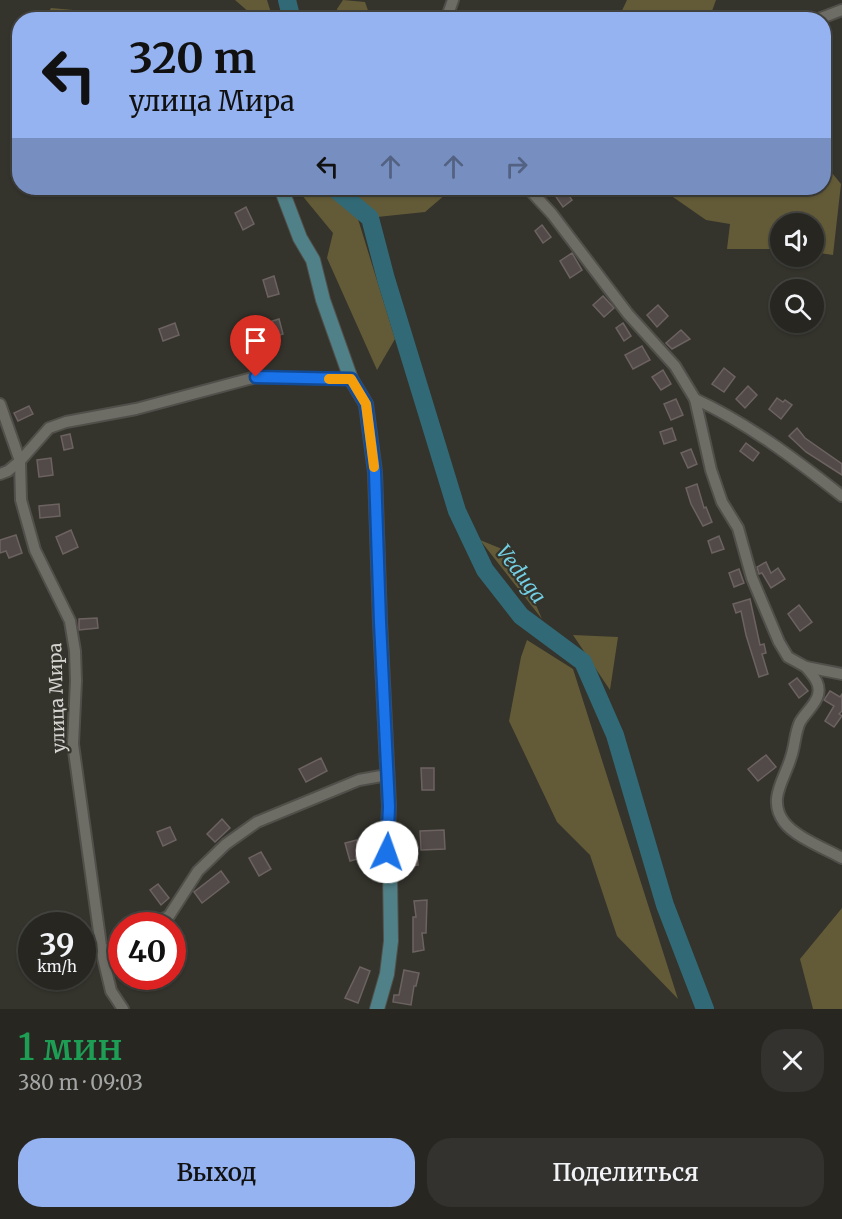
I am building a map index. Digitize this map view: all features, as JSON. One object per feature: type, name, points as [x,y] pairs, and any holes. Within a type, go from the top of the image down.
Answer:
[{"type":"street","points":[[283,195],[300,238],[313,260],[323,300],[351,379],[366,404],[375,472],[389,807],[387,852],[390,874],[391,941],[387,974],[377,1009]]},
{"type":"street","points":[[534,195],[552,214],[628,314],[675,366],[695,399],[711,470],[722,502],[738,528],[752,578],[779,642],[788,657],[806,667],[842,674]]},
{"type":"street","points":[[0,474],[8,471],[20,461],[49,428],[66,422],[136,408],[256,377],[351,379]]},
{"type":"street","points":[[695,399],[748,426],[792,456],[842,496]]},
{"type":"street","name":"улица Мира","points":[[0,404],[20,461],[21,500],[35,550],[70,621],[75,651],[76,681],[73,744],[102,953],[111,991],[123,1009]]},
{"type":"street","points":[[806,667],[818,682],[818,696],[799,723],[791,758],[776,795],[778,808],[784,822],[797,833],[842,858]]},
{"type":"street","points":[[172,912],[198,871],[226,844],[257,822],[359,780],[387,775]]},
{"type":"street","points":[[102,953],[108,949]]},
{"type":"shaded area","points":[[235,0],[267,0],[271,12],[249,12]]},
{"type":"shaded area","points":[[343,0],[365,2],[369,12],[337,12]]},
{"type":"shaded area","points":[[627,0],[716,0],[712,12],[621,12]]},
{"type":"shaded area","points":[[51,8],[96,12],[48,12]]},
{"type":"shaded area","points":[[831,172],[841,184],[833,255],[824,254],[824,213],[770,213],[770,249],[727,249],[730,224],[706,220],[670,195],[831,195]]},
{"type":"shaded area","points":[[302,195],[445,195],[425,212],[358,219],[395,339],[377,370],[327,258],[333,233]]},
{"type":"shaded area","points":[[480,540],[514,554],[542,619]]},
{"type":"shaded area","points":[[573,635],[618,637],[610,690]]},
{"type":"shaded area","points":[[527,640],[573,669],[678,999],[617,936],[590,855],[557,822],[509,721],[521,657]]},
{"type":"shaded area","points":[[842,908],[842,1009],[813,1009],[800,959]]},
{"type":"building","points":[[555,195],[569,195],[572,200],[563,207]]},
{"type":"building","points":[[246,207],[254,224],[243,230],[235,213]]},
{"type":"building","points":[[542,225],[551,237],[543,243],[535,231]]},
{"type":"building","points":[[572,253],[582,270],[570,278],[560,261]]},
{"type":"building","points":[[274,276],[279,294],[268,297],[263,280]]},
{"type":"building","points":[[603,296],[614,308],[604,317],[593,305]]},
{"type":"building","points":[[658,305],[668,316],[657,327],[647,315]]},
{"type":"building","points":[[279,319],[283,334],[273,337],[269,322]]},
{"type":"building","points":[[175,323],[179,335],[163,341],[159,329]]},
{"type":"building","points":[[623,323],[631,336],[624,341],[616,328]]},
{"type":"building","points":[[681,330],[690,339],[672,349],[666,343]]},
{"type":"building","points":[[642,346],[650,360],[633,369],[625,355]]},
{"type":"building","points":[[724,368],[735,377],[724,392],[712,384]]},
{"type":"building","points":[[663,370],[671,384],[661,390],[652,377]]},
{"type":"building","points":[[748,386],[757,395],[745,408],[736,399]]},
{"type":"building","points":[[777,398],[792,405],[781,419],[769,409]]},
{"type":"building","points":[[676,399],[683,415],[671,420],[664,404]]},
{"type":"building","points":[[29,406],[33,414],[18,421],[14,413]]},
{"type":"building","points":[[672,428],[676,440],[664,444],[660,432]]},
{"type":"building","points":[[797,428],[805,438],[842,464],[842,475],[806,452],[789,436]]},
{"type":"building","points":[[70,434],[73,448],[64,450],[61,436]]},
{"type":"building","points":[[746,443],[759,453],[753,461],[740,451]]},
{"type":"building","points":[[691,449],[697,464],[688,468],[681,453]]},
{"type":"building","points":[[51,458],[53,475],[39,477],[37,460]]},
{"type":"building","points":[[697,484],[704,508],[706,507],[712,522],[703,526],[691,504],[686,488]]},
{"type":"building","points":[[59,504],[60,516],[40,518],[39,506]]},
{"type":"building","points":[[71,530],[78,547],[63,554],[56,537]]},
{"type":"building","points":[[16,535],[22,553],[9,558],[6,551],[0,553],[0,540]]},
{"type":"building","points":[[719,536],[724,549],[712,553],[708,541]]},
{"type":"building","points":[[766,562],[771,573],[778,568],[785,579],[771,588],[762,573],[759,574],[757,567]]},
{"type":"building","points":[[739,569],[744,583],[734,587],[729,573]]},
{"type":"building","points":[[750,599],[760,645],[764,644],[766,653],[762,654],[768,674],[759,677],[741,611],[736,613],[733,604]]},
{"type":"building","points":[[799,605],[812,622],[800,631],[788,614]]},
{"type":"building","points":[[97,618],[98,628],[79,630],[79,619]]},
{"type":"building","points":[[797,678],[808,691],[799,698],[789,684]]},
{"type":"building","points":[[830,691],[840,697],[842,694],[842,711],[839,714],[842,716],[834,727],[825,721],[834,706],[824,700]]},
{"type":"building","points":[[766,755],[776,767],[758,781],[748,769]]},
{"type":"building","points":[[321,758],[327,771],[306,782],[299,769]]},
{"type":"building","points":[[421,768],[434,768],[434,790],[422,790]]},
{"type":"building","points":[[222,819],[230,828],[215,842],[207,834]]},
{"type":"building","points":[[170,827],[176,840],[163,846],[157,832]]},
{"type":"building","points":[[444,830],[445,849],[421,850],[420,831]]},
{"type":"building","points":[[357,840],[361,858],[350,861],[345,843]]},
{"type":"building","points":[[261,852],[271,869],[259,876],[249,858]]},
{"type":"building","points":[[409,852],[417,852],[418,865],[409,866]]},
{"type":"building","points":[[221,871],[229,882],[202,903],[194,892]]},
{"type":"building","points":[[158,884],[169,898],[161,905],[150,890]]},
{"type":"building","points":[[427,900],[426,933],[422,933],[424,950],[413,952],[413,917],[416,917],[414,901]]},
{"type":"building","points":[[360,967],[370,971],[358,1003],[345,998]]},
{"type":"building","points":[[404,970],[419,973],[411,1005],[393,1002],[394,995],[399,995]]},
{"type":"waterway","name":"Veduga","points":[[287,0],[290,12]]},
{"type":"waterway","name":"Veduga","points":[[342,195],[370,218],[386,279],[457,511],[485,570],[521,616],[583,662],[615,735],[665,905],[705,1009]]},
{"type":"slow traffic","points":[[329,379],[351,379],[366,404],[374,467]]},
{"type":"route","points":[[256,377],[351,379],[366,404],[375,472],[389,807],[387,852]]}]
